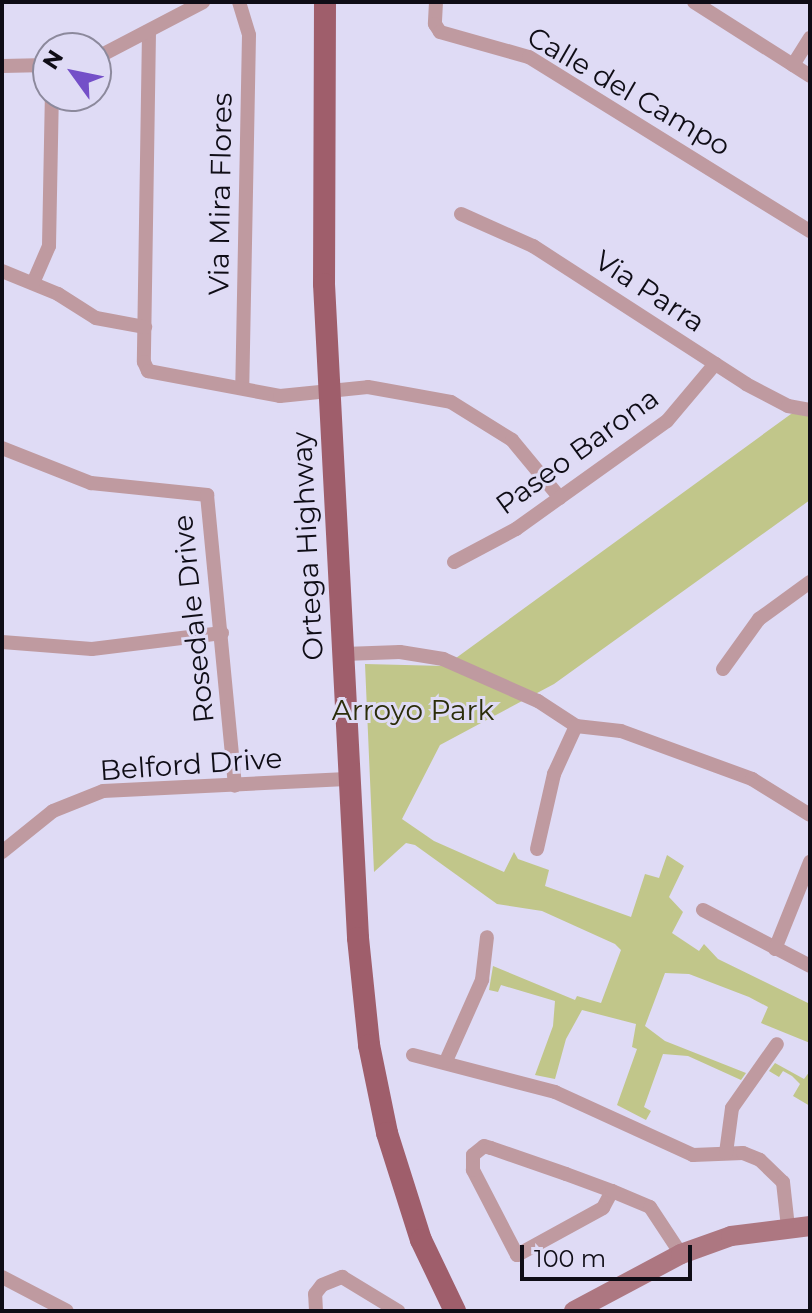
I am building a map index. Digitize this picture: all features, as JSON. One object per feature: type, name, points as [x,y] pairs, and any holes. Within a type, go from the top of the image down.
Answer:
[{"type":"main road","name":"Ortega Highway","points":[[325,2],[322,194],[328,393],[352,779],[358,938],[369,1045],[407,1201],[455,1311]]},
{"type":"main road","points":[[574,1311],[681,1254],[731,1236],[810,1226]]},
{"type":"street","points":[[112,50],[203,2]]},
{"type":"street","name":"Via Mira Flores","points":[[239,2],[249,35],[242,388]]},
{"type":"street","name":"Calle del Campo","points":[[436,2],[435,24],[440,32],[529,57],[810,231]]},
{"type":"street","points":[[694,2],[810,76]]},
{"type":"street","points":[[149,32],[145,327],[148,371],[280,396],[396,388],[451,402],[512,440],[560,498]]},
{"type":"street","points":[[793,65],[810,38]]},
{"type":"street","points":[[2,66],[32,65]]},
{"type":"street","points":[[33,283],[49,246],[52,112]]},
{"type":"street","name":"Via Parra","points":[[461,214],[533,246],[715,364],[788,406],[810,410]]},
{"type":"street","points":[[2,271],[33,283],[96,318],[145,327]]},
{"type":"street","name":"Paseo Barona","points":[[454,562],[560,498],[667,421],[715,364]]},
{"type":"street","name":"Rosedale Drive","points":[[2,448],[91,483],[207,495],[235,786]]},
{"type":"street","points":[[723,669],[759,619],[810,582]]},
{"type":"street","points":[[2,642],[92,649],[222,633]]},
{"type":"street","points":[[344,654],[400,652],[443,659],[538,701],[576,726],[621,731],[706,760],[771,787],[810,815]]},
{"type":"street","points":[[537,849],[554,774],[576,726]]},
{"type":"street","name":"Belford Drive","points":[[2,852],[53,811],[103,791],[352,779]]},
{"type":"street","points":[[775,949],[810,862]]},
{"type":"street","points":[[703,910],[810,966]]},
{"type":"street","points":[[446,1061],[482,980],[487,937]]},
{"type":"street","points":[[726,1153],[732,1108],[777,1044]]},
{"type":"street","points":[[413,1055],[446,1061],[585,1103],[693,1155],[743,1153],[772,1169],[783,1182],[788,1227]]},
{"type":"street","points":[[612,1191],[603,1208],[517,1255],[473,1170],[473,1155],[484,1146],[612,1191],[656,1211],[681,1254]]},
{"type":"street","points":[[2,1277],[67,1311]]},
{"type":"street","points":[[316,1311],[315,1294],[322,1285],[342,1277],[398,1311]]},
{"type":"green space","name":"Arroyo Park","points":[[791,414],[810,414],[810,500],[554,684],[440,745],[402,819],[434,841],[504,872],[514,852],[518,859],[549,870],[545,886],[631,917],[645,874],[659,878],[667,855],[684,866],[669,897],[683,912],[672,933],[699,951],[704,944],[718,959],[810,1004],[810,1043],[761,1023],[768,1007],[749,997],[689,974],[665,973],[645,1026],[665,1041],[746,1073],[741,1080],[688,1056],[663,1054],[644,1107],[651,1111],[646,1120],[617,1105],[637,1049],[632,1047],[636,1024],[582,1010],[566,1039],[555,1079],[535,1075],[553,1026],[555,1001],[501,985],[498,992],[489,990],[493,966],[575,1000],[577,996],[601,1003],[621,950],[615,944],[542,911],[497,904],[415,845],[406,843],[374,872],[365,664],[445,666]]},
{"type":"green space","points":[[775,1063],[804,1079],[810,1071],[810,1106],[793,1096],[800,1084],[792,1076],[783,1071],[779,1077],[769,1071]]}]
